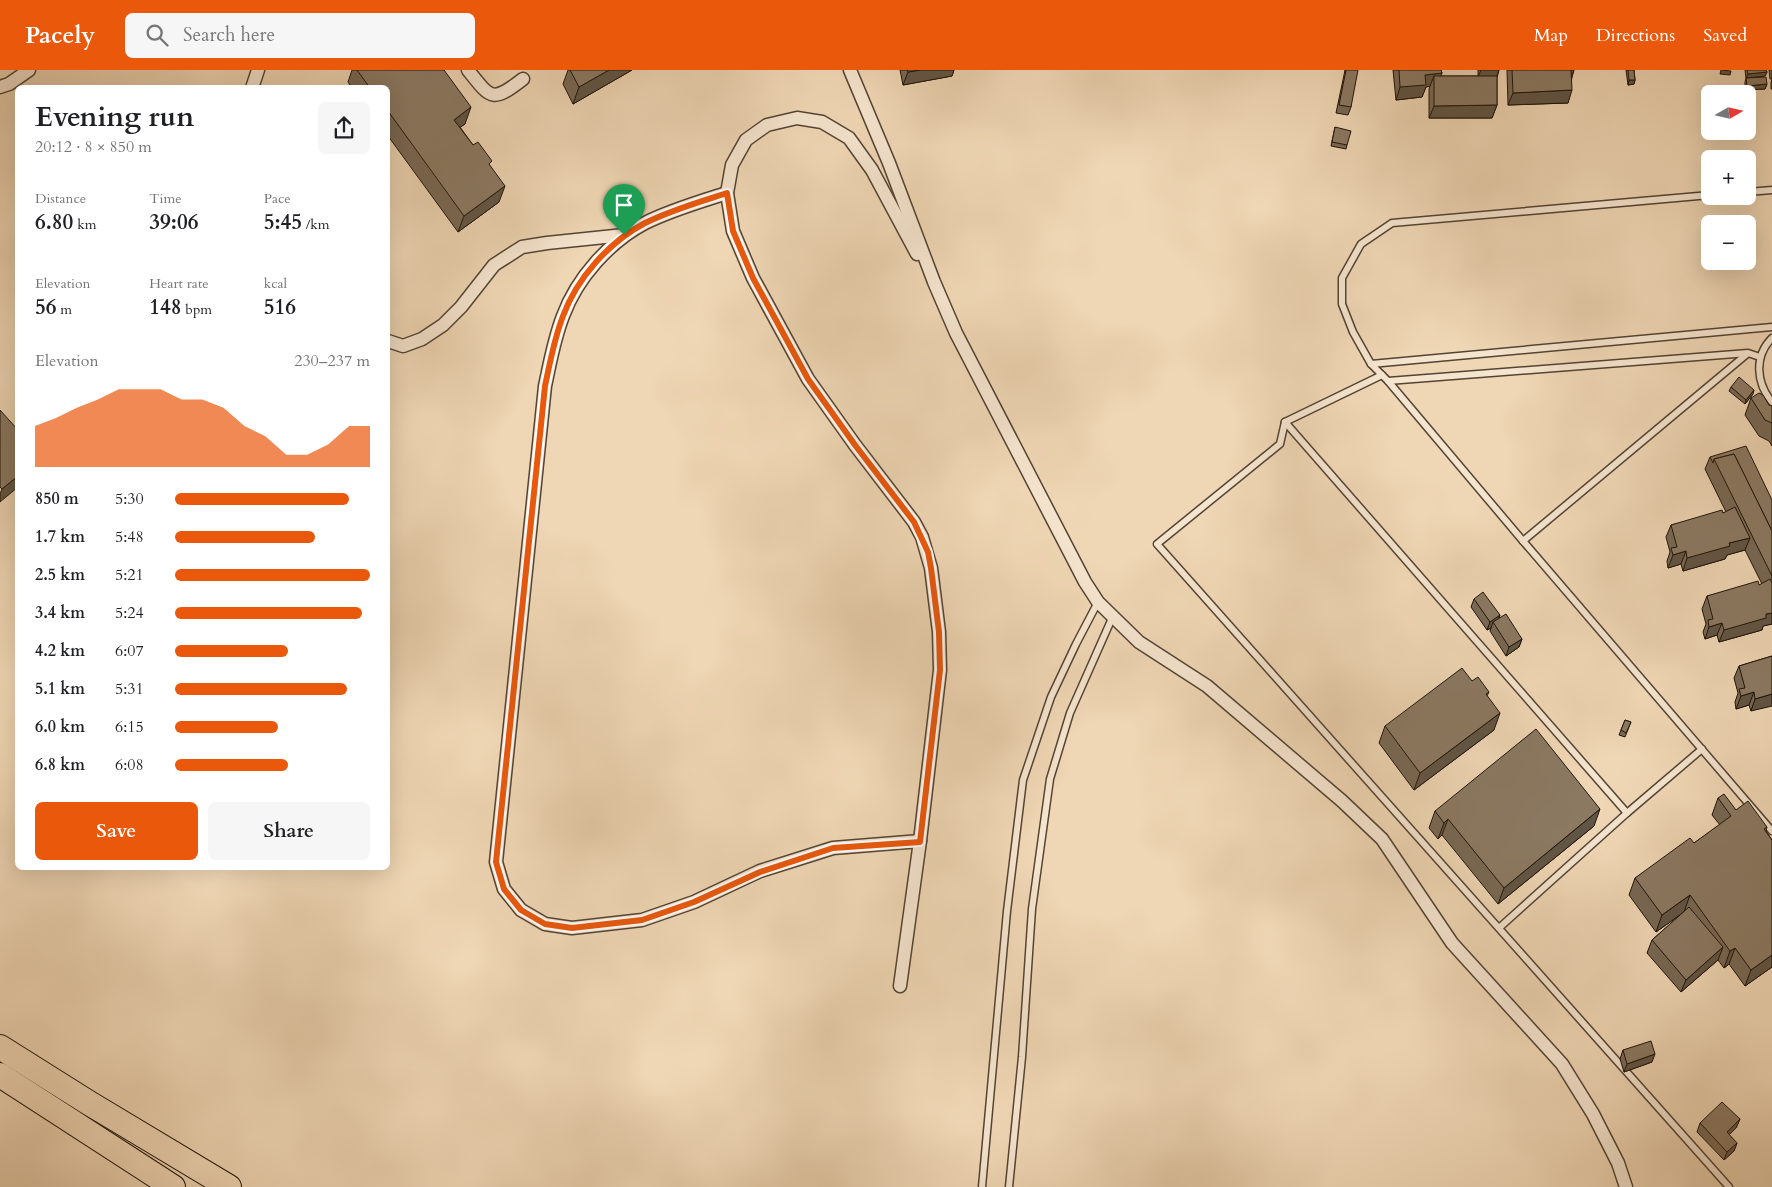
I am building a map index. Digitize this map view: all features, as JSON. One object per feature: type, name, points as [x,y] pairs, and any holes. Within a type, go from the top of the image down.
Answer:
[{"type":"highway","points":[[0,1047],[88,1103],[229,1187]]},
{"type":"highway","points":[[0,1075],[173,1187]]},
{"type":"street","points":[[0,88],[30,70]]},
{"type":"street","points":[[253,85],[258,70]]},
{"type":"street","points":[[468,70],[487,92],[495,95],[506,92],[523,79]]},
{"type":"street","points":[[850,70],[956,333],[982,387],[1085,582],[1098,602],[1139,642],[1214,691],[1342,801],[1382,839],[1452,943],[1562,1064],[1593,1114],[1618,1163],[1626,1187]]},
{"type":"street","points":[[900,986],[920,842],[940,670],[939,632],[931,568],[928,552],[914,522],[855,445],[808,379],[753,278],[733,231],[727,193],[732,165],[746,140],[767,125],[798,118],[822,122],[849,138],[872,170],[903,231],[934,282]]},
{"type":"street","points":[[727,193],[667,213],[624,235],[600,257],[580,283],[563,316],[545,386],[496,862],[504,889],[521,910],[545,924],[572,928],[642,920],[694,902],[760,872],[833,848],[920,842]]},
{"type":"street","points":[[390,342],[403,346],[422,339],[443,325],[461,307],[494,265],[522,247],[624,235]]},
{"type":"lane","points":[[1756,191],[1772,190]]},
{"type":"lane","points":[[1701,196],[1392,223],[1361,244],[1342,278],[1342,304],[1353,332],[1371,364],[1388,381],[1523,542],[1772,830]]},
{"type":"lane","points":[[1371,364],[1772,327]]},
{"type":"lane","points":[[1772,338],[1760,357],[1759,373],[1762,388],[1772,402]]},
{"type":"lane","points":[[1388,381],[1748,353],[1760,357]]},
{"type":"lane","points":[[1523,542],[1748,353]]},
{"type":"lane","points":[[1285,422],[1382,375]]},
{"type":"lane","points":[[1285,422],[1627,813]]},
{"type":"lane","points":[[1285,422],[1280,444],[1157,544],[1729,1187]]},
{"type":"lane","points":[[982,1187],[1007,911],[1023,780],[1052,697],[1098,602]]},
{"type":"lane","points":[[1009,1187],[1022,1057],[1032,909],[1050,779],[1070,713],[1113,616]]},
{"type":"lane","points":[[1499,928],[1627,813],[1702,749]]},
{"type":"building","points":[[357,70],[444,70],[471,107],[454,120],[473,145],[478,142],[492,161],[489,164],[505,186],[464,216],[390,114],[390,85],[368,85]]},
{"type":"building","points":[[570,70],[609,70],[579,87]]},
{"type":"building","points":[[1346,70],[1358,70],[1351,107],[1339,105]]},
{"type":"building","points":[[1399,70],[1441,70],[1442,73],[1425,75],[1426,85],[1400,87]]},
{"type":"building","points":[[1512,70],[1571,70],[1572,90],[1513,93]]},
{"type":"building","points":[[1628,70],[1634,70],[1635,80],[1629,80]]},
{"type":"building","points":[[1747,70],[1766,70],[1767,72],[1748,74]]},
{"type":"building","points":[[1434,76],[1497,76],[1497,105],[1434,106]]},
{"type":"building","points":[[1766,77],[1767,84],[1747,85],[1746,78]]},
{"type":"building","points":[[1335,127],[1351,131],[1347,145],[1332,142]]},
{"type":"building","points":[[1739,377],[1754,390],[1746,400],[1731,387]]},
{"type":"building","points":[[1759,393],[1772,406],[1772,423],[1765,420],[1751,398]]},
{"type":"building","points":[[0,410],[15,427],[15,478],[2,489],[0,487]]},
{"type":"building","points":[[1746,446],[1772,500],[1772,531],[1734,454],[1714,459],[1713,463],[1710,457]]},
{"type":"building","points":[[1734,454],[1772,531],[1772,576],[1714,459]]},
{"type":"building","points":[[1735,507],[1750,538],[1729,543],[1730,546],[1687,558],[1686,551],[1673,555],[1671,548],[1677,547],[1671,525],[1722,510],[1723,513]]},
{"type":"building","points":[[1770,579],[1772,583],[1772,613],[1766,614],[1766,618],[1724,630],[1722,623],[1709,627],[1708,620],[1713,619],[1707,596],[1758,581],[1759,585]]},
{"type":"building","points":[[1483,592],[1500,615],[1490,622],[1474,599]]},
{"type":"building","points":[[1506,614],[1522,639],[1509,647],[1493,622]]},
{"type":"building","points":[[1772,656],[1772,694],[1755,699],[1754,692],[1741,696],[1739,689],[1745,688],[1739,666]]},
{"type":"building","points":[[1462,668],[1472,681],[1478,677],[1489,692],[1486,694],[1500,713],[1420,773],[1385,726]]},
{"type":"building","points":[[1625,720],[1631,722],[1626,733],[1621,730]]},
{"type":"building","points":[[1536,729],[1600,809],[1504,888],[1448,819],[1444,823],[1435,811]]},
{"type":"building","points":[[1724,794],[1736,810],[1748,801],[1767,827],[1764,829],[1772,840],[1772,955],[1751,970],[1735,948],[1730,951],[1690,895],[1662,915],[1635,878],[1690,838],[1694,843],[1731,816],[1718,798]]},
{"type":"building","points":[[1689,907],[1723,947],[1686,980],[1652,940]]},
{"type":"building","points":[[1651,1041],[1655,1054],[1627,1064],[1623,1050]]},
{"type":"building","points":[[1722,1102],[1740,1119],[1727,1132],[1737,1143],[1727,1152],[1700,1123]]},
{"type":"route","points":[[727,193],[733,231],[753,278],[808,379],[855,445],[905,509],[922,537],[928,552],[931,568],[939,632],[940,670],[920,842],[833,848],[760,872],[694,902],[642,920],[572,928],[545,924],[521,910],[504,889],[496,862],[545,386],[563,316],[580,283],[600,257],[624,235],[667,213],[727,193]]}]
